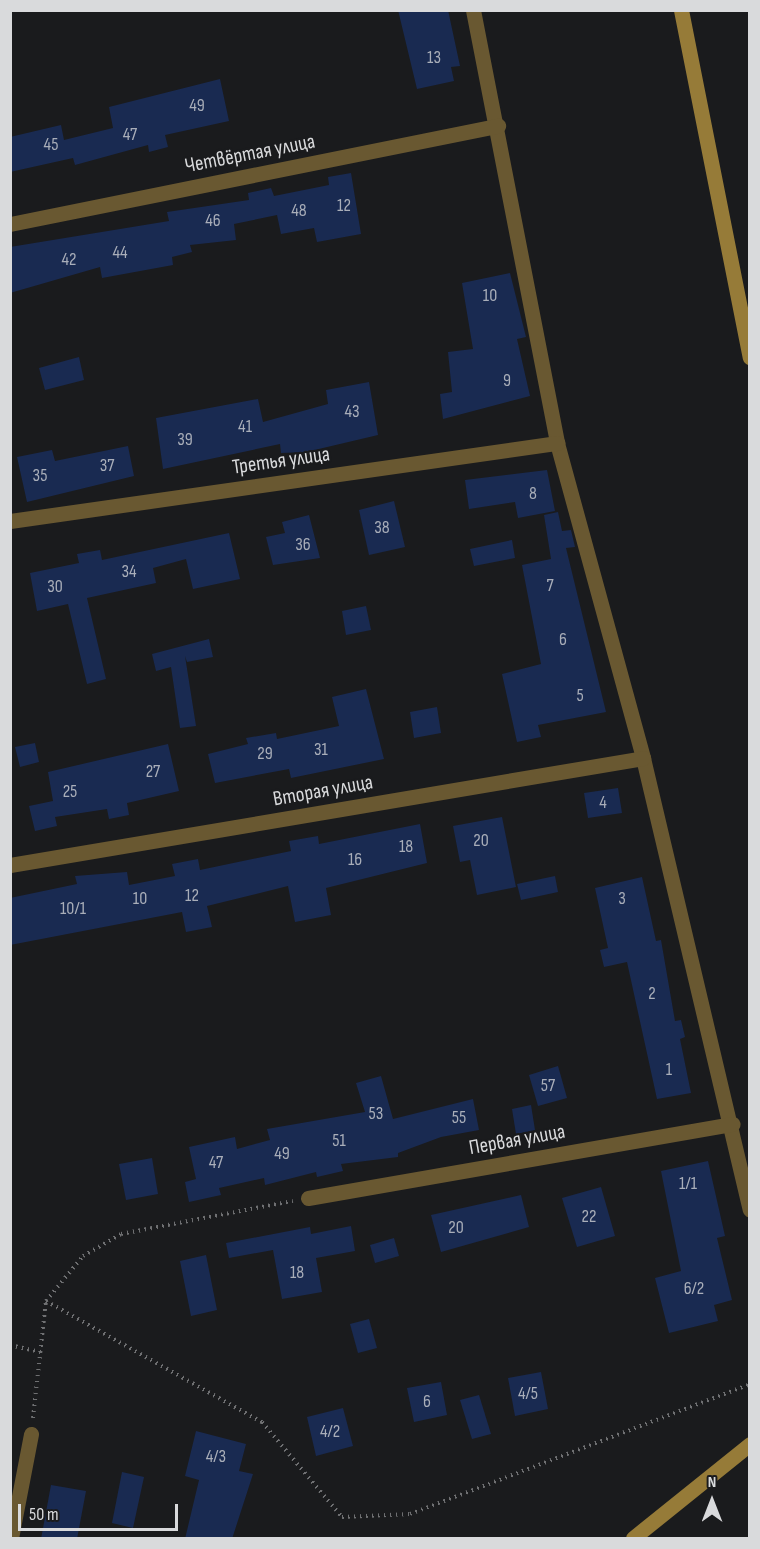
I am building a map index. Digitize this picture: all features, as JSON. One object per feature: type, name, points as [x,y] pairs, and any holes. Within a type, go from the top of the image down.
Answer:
[{"type":"main road","points":[[681,10],[750,357]]},
{"type":"main road","points":[[633,1539],[750,1444]]},
{"type":"street","points":[[473,10],[498,126],[557,443],[643,758],[733,1124],[750,1209]]},
{"type":"street","name":"Четвёртая улица","points":[[10,224],[498,126]]},
{"type":"street","name":"Третья улица","points":[[10,521],[557,443]]},
{"type":"street","name":"Вторая улица","points":[[10,865],[643,758]]},
{"type":"street","name":"Первая улица","points":[[308,1198],[733,1124]]},
{"type":"street","points":[[11,1539],[31,1434]]},
{"type":"path","points":[[31,1434],[46,1301],[83,1256],[121,1233],[308,1198]]},
{"type":"path","points":[[46,1301],[262,1422],[342,1517],[410,1514],[750,1384]]},
{"type":"path","points":[[10,1345],[41,1352]]},
{"type":"building","points":[[398,10],[448,10],[460,66],[451,67],[454,81],[417,89]]},
{"type":"building","points":[[220,79],[229,121],[165,135],[168,147],[149,152],[148,145],[75,165],[73,158],[10,172],[10,137],[61,125],[64,140],[113,128],[109,107]]},
{"type":"building","points":[[351,173],[361,234],[317,242],[314,228],[281,234],[277,215],[234,224],[236,240],[190,245],[192,252],[172,257],[173,265],[102,278],[100,267],[10,293],[10,247],[169,221],[167,212],[249,200],[248,193],[271,188],[274,196],[329,185],[328,177]]},
{"type":"building","points":[[510,273],[526,337],[517,339],[530,396],[443,419],[440,394],[452,392],[448,352],[473,349],[462,283]]},
{"type":"building","points":[[79,357],[84,380],[45,390],[39,368]]},
{"type":"building","points":[[369,382],[378,435],[306,452],[281,453],[280,444],[163,469],[156,418],[258,399],[263,422],[328,404],[326,390]]},
{"type":"building","points":[[128,446],[134,476],[27,502],[17,457],[52,450],[55,461]]},
{"type":"building","points":[[547,470],[555,511],[518,518],[515,502],[469,509],[465,480]]},
{"type":"building","points":[[394,501],[405,547],[369,555],[359,510]]},
{"type":"building","points":[[558,512],[562,531],[571,530],[575,547],[566,548],[606,712],[538,725],[541,737],[517,742],[502,674],[541,664],[522,565],[551,559],[544,515]]},
{"type":"building","points":[[309,515],[320,558],[273,565],[266,537],[285,533],[282,522]]},
{"type":"building","points":[[229,533],[240,579],[193,589],[186,559],[153,568],[156,583],[87,598],[106,679],[87,684],[68,604],[37,611],[30,573],[79,563],[77,554],[100,550],[102,560]]},
{"type":"building","points":[[512,540],[515,558],[474,566],[470,549]]},
{"type":"building","points":[[366,606],[371,630],[346,635],[342,611]]},
{"type":"building","points":[[209,639],[213,657],[187,662],[185,656],[196,726],[180,728],[171,667],[156,671],[152,654]]},
{"type":"building","points":[[366,689],[384,759],[291,778],[289,769],[215,783],[208,754],[248,744],[246,738],[276,733],[277,739],[339,726],[332,697]]},
{"type":"building","points":[[437,707],[441,733],[414,738],[410,712]]},
{"type":"building","points":[[35,743],[39,762],[20,767],[15,747]]},
{"type":"building","points":[[168,744],[179,791],[127,803],[129,815],[109,819],[107,809],[55,817],[57,826],[35,831],[29,806],[53,801],[48,772]]},
{"type":"building","points":[[618,788],[622,813],[588,818],[584,793]]},
{"type":"building","points":[[502,817],[516,887],[477,895],[470,860],[460,862],[453,826]]},
{"type":"building","points":[[420,824],[427,863],[326,888],[331,915],[295,922],[288,886],[207,906],[212,927],[186,932],[182,912],[10,945],[10,898],[77,884],[75,876],[127,872],[129,885],[175,876],[172,864],[198,859],[200,870],[291,851],[289,841],[318,836],[319,844]]},
{"type":"building","points":[[555,876],[558,892],[521,900],[517,884]]},
{"type":"building","points":[[642,877],[656,941],[661,940],[675,1021],[681,1020],[685,1037],[680,1039],[691,1093],[657,1099],[627,962],[604,967],[600,950],[608,948],[595,888]]},
{"type":"building","points":[[558,1066],[567,1098],[538,1106],[529,1075]]},
{"type":"building","points":[[381,1076],[393,1119],[473,1099],[479,1130],[441,1137],[398,1153],[398,1157],[341,1164],[343,1171],[317,1177],[316,1172],[265,1185],[264,1178],[219,1188],[221,1195],[189,1202],[185,1182],[196,1179],[189,1147],[235,1137],[237,1149],[270,1140],[267,1129],[365,1112],[356,1083]]},
{"type":"building","points":[[531,1105],[535,1130],[516,1134],[512,1109]]},
{"type":"building","points":[[152,1158],[158,1194],[126,1200],[119,1164]]},
{"type":"building","points":[[708,1161],[725,1236],[717,1238],[732,1300],[714,1305],[718,1321],[669,1333],[655,1278],[681,1271],[661,1171]]},
{"type":"building","points":[[601,1187],[615,1236],[577,1247],[562,1198]]},
{"type":"building","points":[[521,1195],[529,1227],[441,1252],[431,1215]]},
{"type":"building","points":[[351,1226],[355,1251],[316,1258],[322,1292],[282,1299],[273,1250],[229,1258],[226,1243],[310,1227],[311,1234]]},
{"type":"building","points":[[394,1238],[399,1256],[375,1263],[370,1245]]},
{"type":"building","points":[[206,1255],[217,1310],[191,1316],[180,1261]]},
{"type":"building","points":[[369,1319],[377,1348],[358,1353],[350,1324]]},
{"type":"building","points":[[541,1372],[548,1409],[515,1416],[508,1378]]},
{"type":"building","points":[[441,1382],[447,1415],[414,1422],[407,1388]]},
{"type":"building","points":[[479,1395],[491,1434],[472,1439],[460,1400]]},
{"type":"building","points":[[343,1408],[353,1446],[316,1456],[307,1417]]},
{"type":"building","points":[[196,1431],[246,1444],[239,1471],[253,1474],[232,1539],[185,1539],[199,1480],[185,1476]]},
{"type":"building","points":[[122,1472],[144,1477],[133,1528],[112,1523]]},
{"type":"building","points":[[51,1485],[86,1491],[77,1539],[41,1539]]}]
